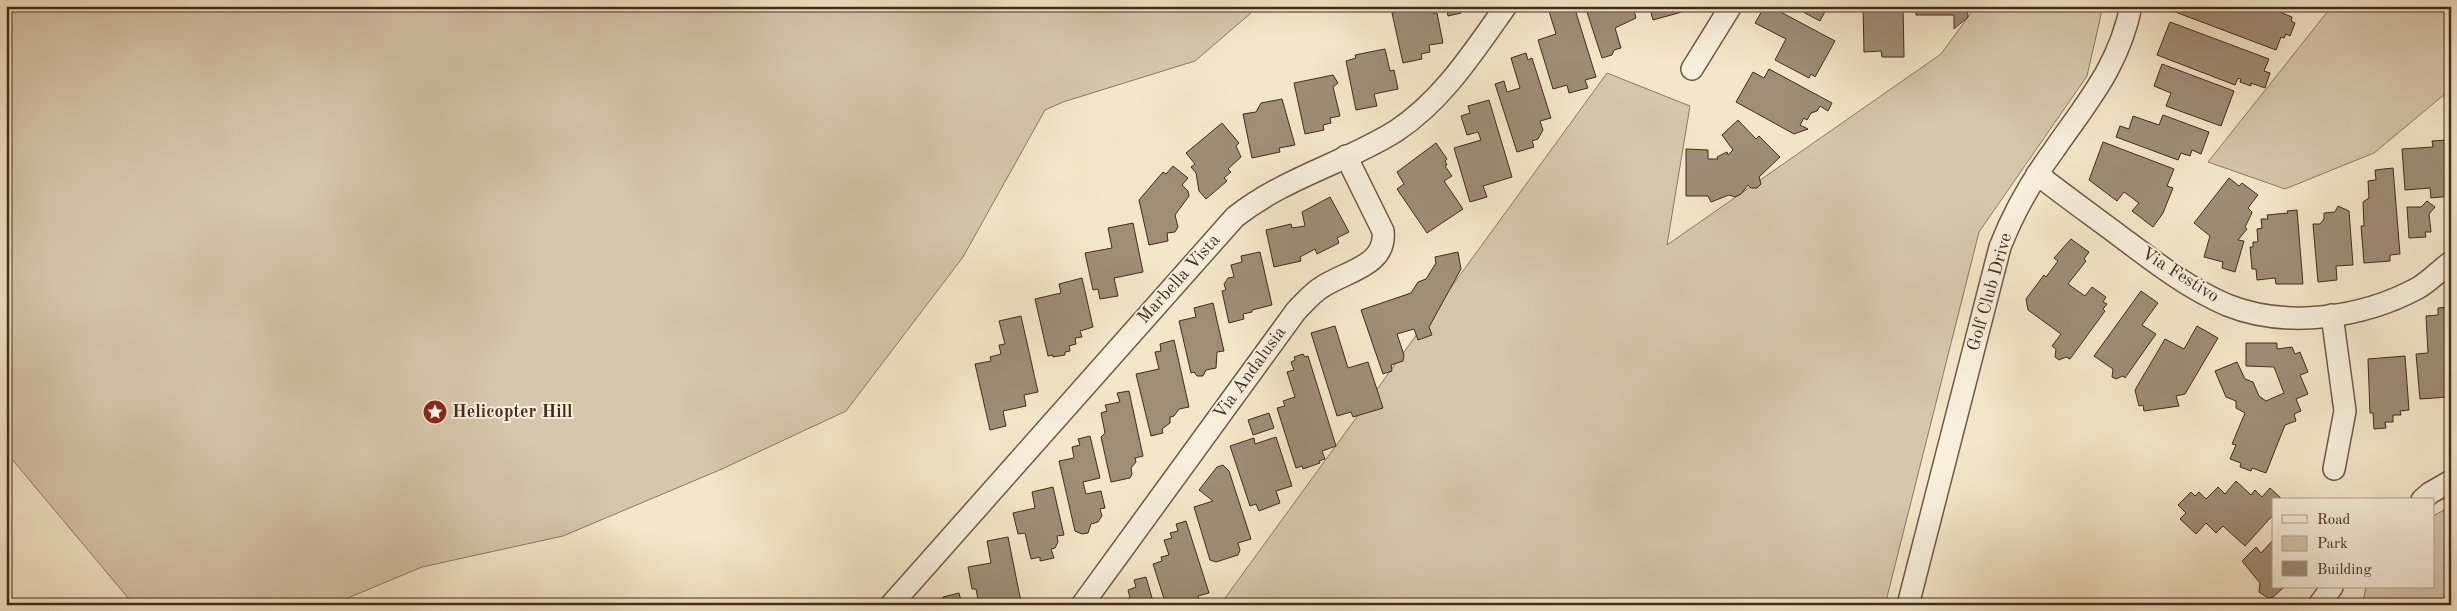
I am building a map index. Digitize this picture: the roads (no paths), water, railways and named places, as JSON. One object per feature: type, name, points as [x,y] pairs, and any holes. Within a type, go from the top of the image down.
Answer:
[{"type":"street","name":"Marbella Vista","points":[[891,605],[1235,216],[1277,188],[1395,131],[1419,114],[1440,94],[1506,6]]},
{"type":"street","points":[[1692,69],[1731,6]]},
{"type":"street","name":"Golf Club Drive","points":[[1908,605],[2000,246],[2020,201],[2107,74],[2120,45],[2131,6]]},
{"type":"street","name":"Via Andalusia","points":[[1082,605],[1291,317],[1322,287],[1361,268],[1373,260],[1380,251],[1384,241],[1383,231],[1346,156]]},
{"type":"street","name":"Via Festivo","points":[[2037,174],[2194,288],[2228,305],[2260,315],[2296,318],[2332,315],[2379,306],[2419,287],[2451,262]]},
{"type":"street","points":[[2332,315],[2345,411],[2334,469]]},
{"type":"street","points":[[2424,498],[2451,481]]},
{"type":"street","points":[[2319,605],[2331,588]]},
{"type":"place","name":"Helicopter Hill","points":[[435,412]]}]
